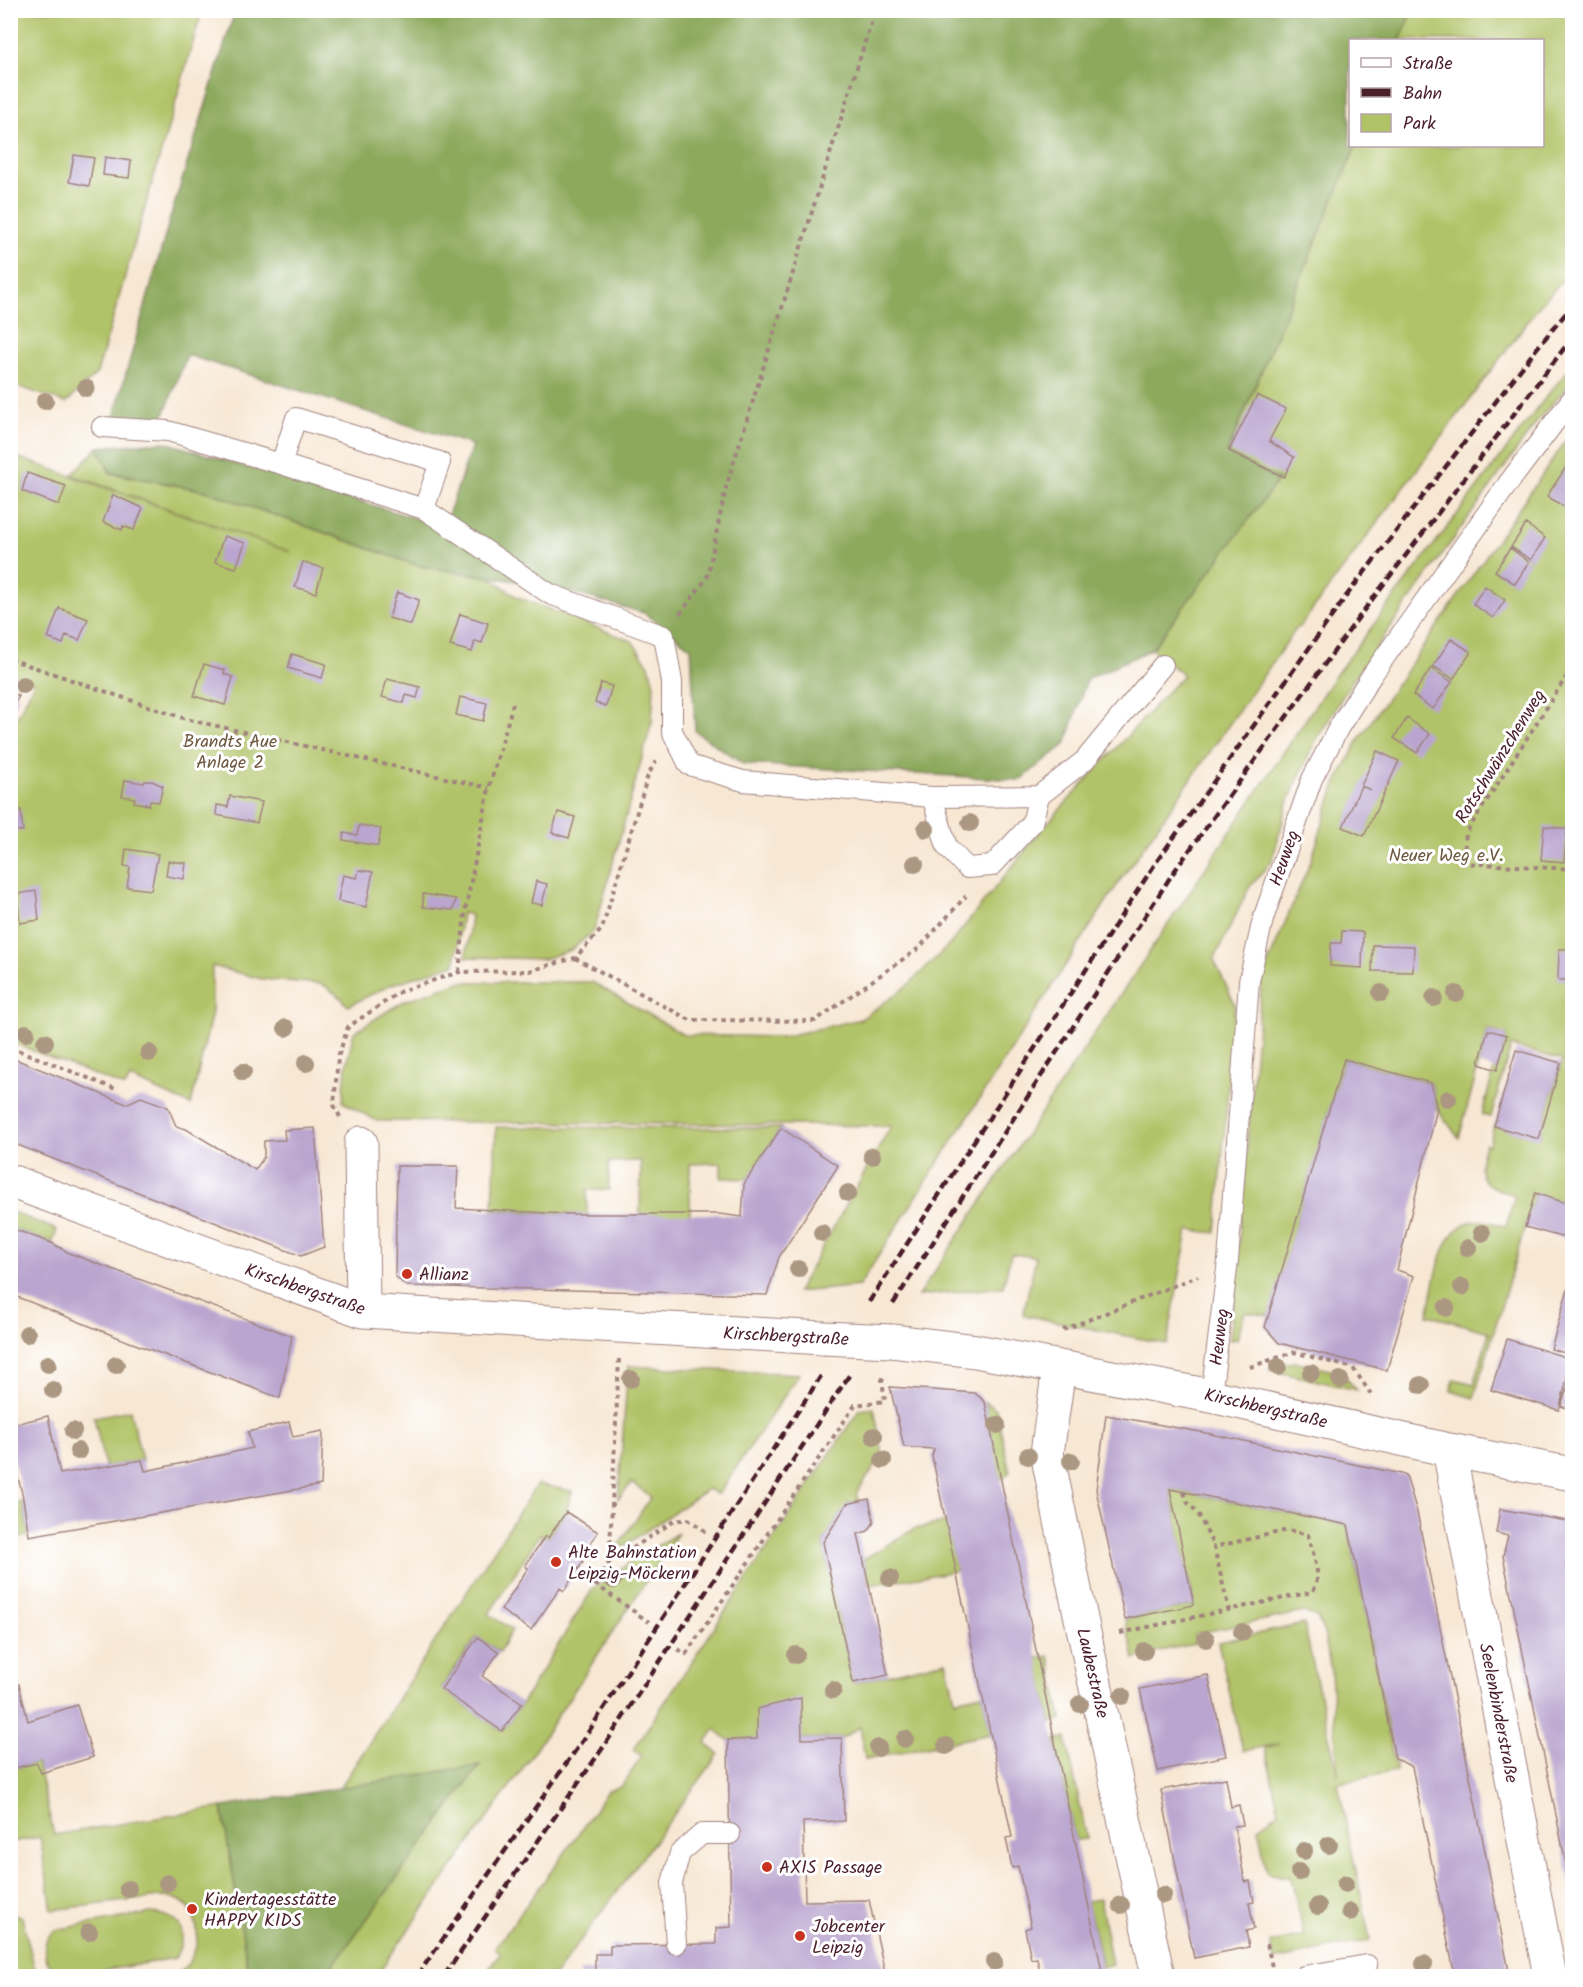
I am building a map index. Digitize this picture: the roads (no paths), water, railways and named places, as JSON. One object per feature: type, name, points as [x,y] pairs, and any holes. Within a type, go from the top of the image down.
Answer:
[{"type":"street","points":[[361,1143],[363,1311]]},
{"type":"street","name":"Kirschbergstraße","points":[[10,1181],[363,1311],[892,1341],[976,1351],[1211,1396],[1449,1450],[1572,1474]]},
{"type":"street","name":"Laubestraße","points":[[1059,1368],[1047,1453],[1078,1609],[1158,1977]]},
{"type":"street","name":"Seelenbinderstraße","points":[[1449,1450],[1550,1977]]},
{"type":"lane","name":"Heuweg","points":[[1211,1396],[1228,1261],[1249,981],[1263,920],[1312,779],[1339,728],[1372,675],[1507,485],[1572,399]]},
{"type":"lane","points":[[281,465],[296,418],[440,462],[424,509]]},
{"type":"lane","points":[[102,427],[168,431],[424,509],[550,594],[664,636],[672,682],[672,731],[689,765],[742,781],[932,797],[1039,796],[1084,761],[1163,665]]},
{"type":"lane","points":[[932,797],[948,847],[967,868],[992,866],[1032,823],[1039,796]]},
{"type":"lane","points":[[676,1944],[672,1883],[680,1853],[702,1834],[730,1834]]},
{"type":"lane","points":[[1304,1977],[1367,1965]]},
{"type":"railway","points":[[869,1302],[1157,861],[1347,595],[1537,348],[1572,306]]},
{"type":"railway","points":[[893,1304],[1173,873],[1364,610],[1572,338]]},
{"type":"railway","points":[[444,1976],[602,1749],[850,1374]]},
{"type":"railway","points":[[417,1976],[585,1737],[821,1376]]},
{"type":"place","name":"Allianz","points":[[407,1274]]},
{"type":"place","name":"Alte Bahnstation Leipzig-Möckern","points":[[556,1562]]},
{"type":"place","name":"AXIS Passage","points":[[767,1867]]},
{"type":"place","name":"Kindertagesstätte HAPPY KIDS","points":[[192,1909]]},
{"type":"place","name":"Jobcenter Leipzig","points":[[800,1936]]},
{"type":"park label","name":"Brandts Aue Anlage 2","points":[[230,751]]},
{"type":"park label","name":"Neuer Weg e.V.","points":[[1446,855]]}]
